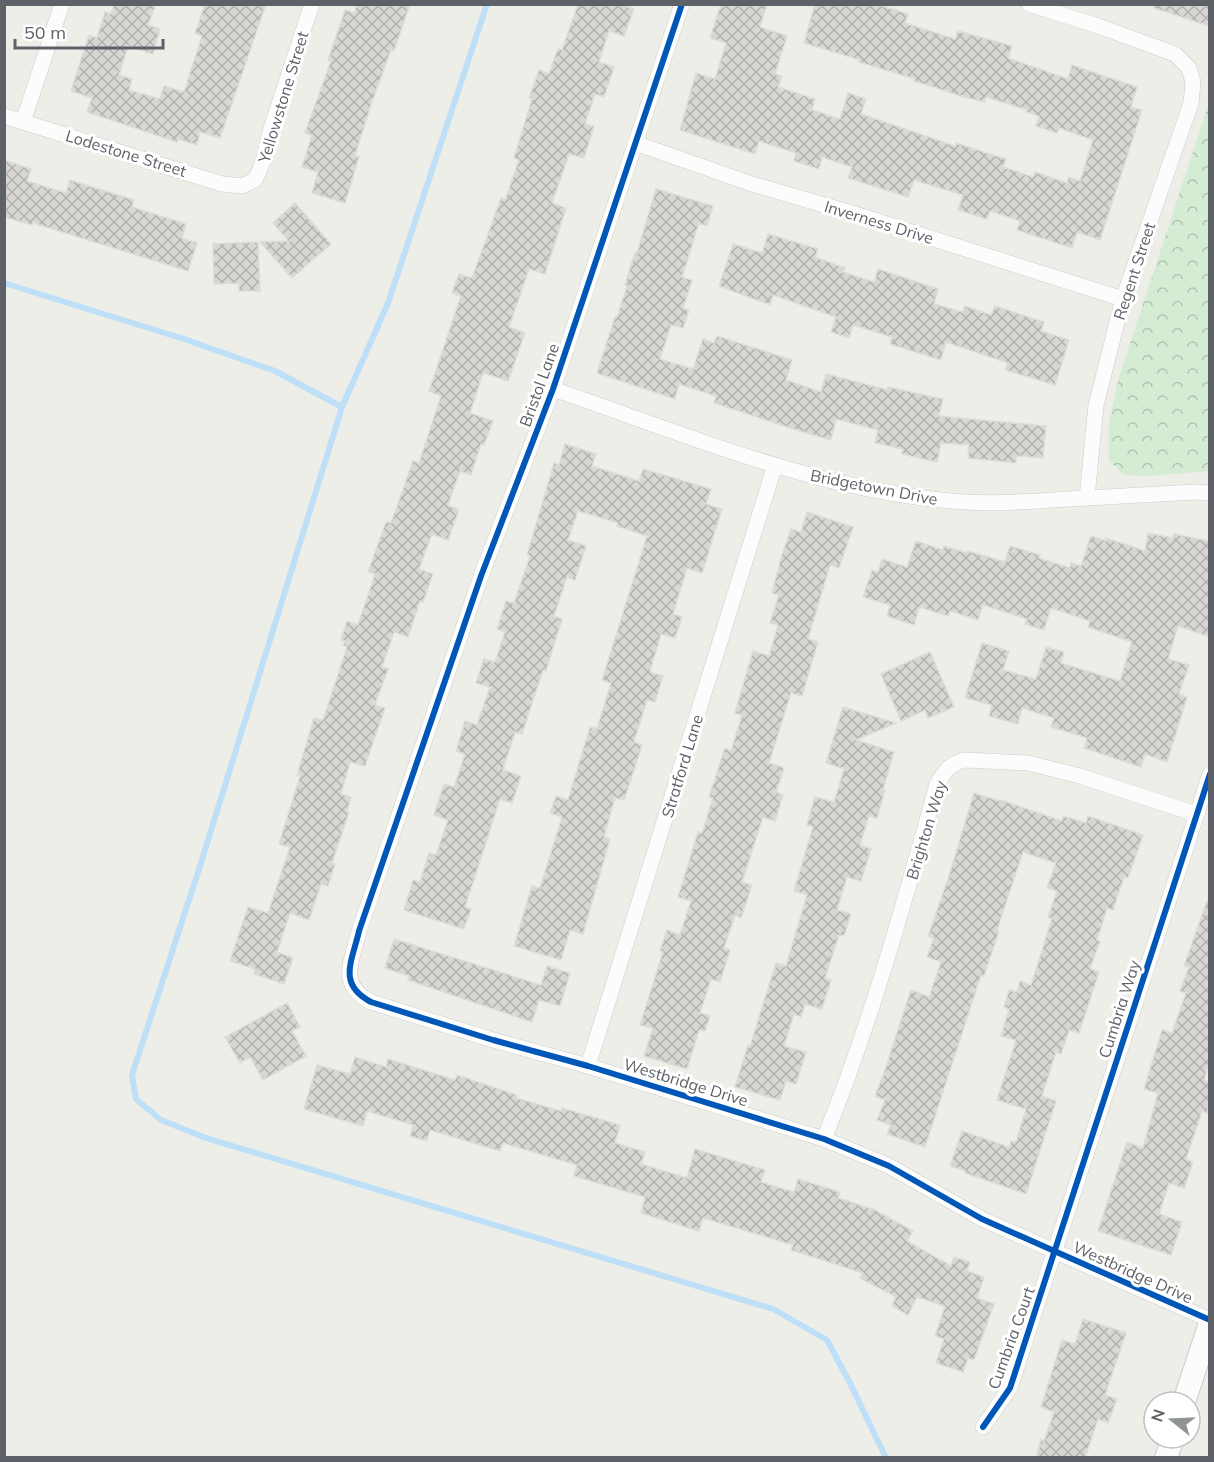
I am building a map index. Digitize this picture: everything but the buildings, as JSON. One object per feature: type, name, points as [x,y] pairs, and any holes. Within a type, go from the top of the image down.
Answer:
[{"type":"main road","points":[[1188,1390],[1209,1322]]},
{"type":"street","points":[[23,122],[63,4]]},
{"type":"street","name":"Yellowstone Street","points":[[247,184],[255,180],[263,162],[271,128],[312,4]]},
{"type":"street","name":"Bristol Lane","points":[[414,772],[481,576],[553,389],[682,4]]},
{"type":"street","name":"Regent Street","points":[[1029,4],[1175,54],[1189,68],[1193,82],[1191,103],[1123,299],[1096,405],[1087,498]]},
{"type":"street","name":"Lodestone Street","points":[[4,116],[222,184],[242,186],[247,184]]},
{"type":"street","name":"Inverness Drive","points":[[635,143],[752,184],[855,214],[1123,299]]},
{"type":"street","name":"Bridgetown Drive","points":[[553,389],[775,465],[823,479],[903,496],[944,501],[1018,502],[1209,493]]},
{"type":"street","name":"Stratford Lane","points":[[588,1066],[775,465]]},
{"type":"street","name":"Brighton Way","points":[[824,1139],[840,1101],[889,958],[938,784],[947,767],[956,761],[965,760],[1028,763],[1080,776],[1196,814]]},
{"type":"street","name":"Westbridge Drive","points":[[414,772],[360,931],[349,974],[353,988],[359,996],[371,1002],[493,1040],[588,1066],[824,1139],[889,1166],[982,1219],[1209,1322]]},
{"type":"street","name":"Cumbria Way","points":[[1055,1253],[1209,774]]},
{"type":"street","name":"Cumbria Court","points":[[983,1427],[1010,1388],[1055,1253]]},
{"type":"green space","points":[[1209,103],[1209,471],[1149,476],[1124,475],[1109,461],[1109,423],[1118,380]]},
{"type":"waterway","points":[[487,4],[388,303],[342,407],[201,863],[132,1075],[136,1099],[161,1120],[206,1138],[773,1309],[827,1340],[886,1458]]},
{"type":"waterway","points":[[4,283],[184,339],[275,371],[342,407]]},
{"type":"cycle path","points":[[682,4],[553,389],[481,576],[359,931],[351,962],[350,980],[360,995],[371,1002],[824,1139],[889,1166],[982,1219],[1210,1320]]},
{"type":"cycle path","points":[[983,1427],[1010,1388],[1210,774]]}]
